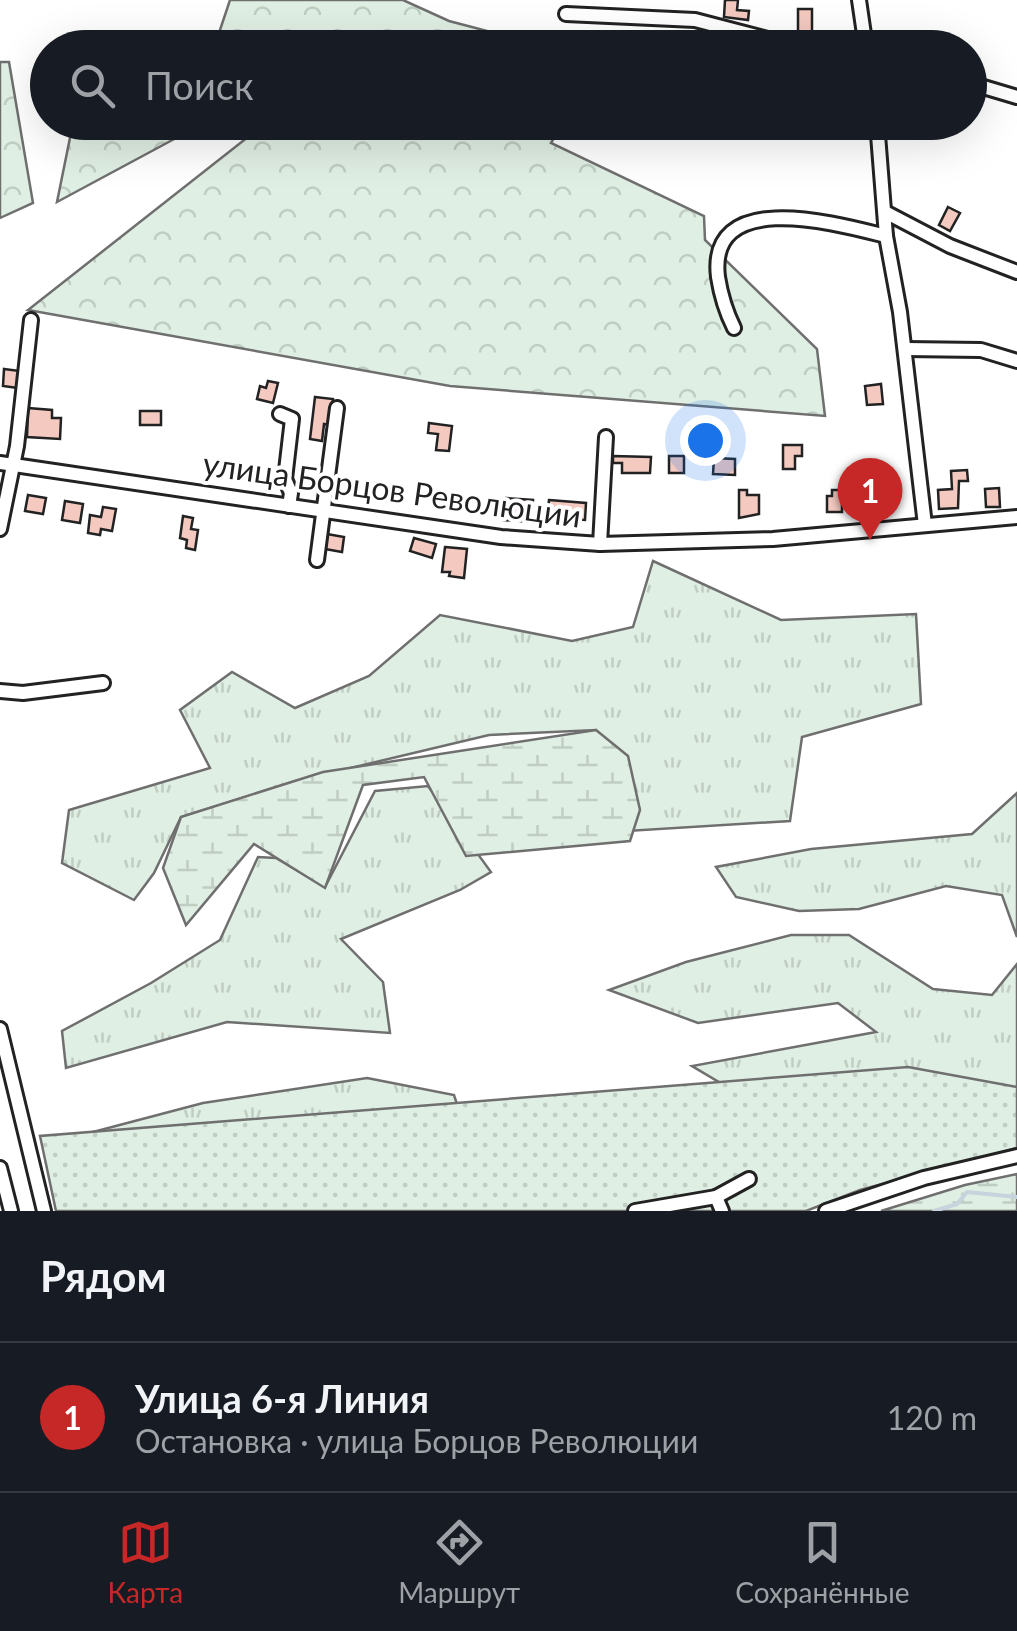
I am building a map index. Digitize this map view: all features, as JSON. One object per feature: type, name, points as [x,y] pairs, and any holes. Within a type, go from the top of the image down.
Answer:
[{"type":"street","points":[[859,0],[863,30]]},
{"type":"street","points":[[566,14],[695,20],[733,30]]},
{"type":"street","points":[[987,88],[1017,97]]},
{"type":"street","points":[[878,140],[886,236],[905,349],[925,525]]},
{"type":"street","points":[[884,212],[950,246],[1017,272]]},
{"type":"street","points":[[734,328],[721,302],[716,265],[719,247],[737,228],[768,218],[834,224],[886,236]]},
{"type":"street","points":[[0,529],[6,464],[32,320]]},
{"type":"street","points":[[905,349],[981,350],[1017,361]]},
{"type":"street","points":[[316,560],[337,408]]},
{"type":"street","points":[[280,414],[292,419],[285,479],[291,493],[289,506]]},
{"type":"street","points":[[600,544],[606,436]]},
{"type":"street","name":"улица Борцов Революции","points":[[6,464],[501,537],[600,544],[773,539],[1017,517]]},
{"type":"street","points":[[0,691],[23,693],[103,683]]},
{"type":"street","points":[[0,1029],[44,1211]]},
{"type":"street","points":[[826,1211],[924,1178],[1017,1156]]},
{"type":"street","points":[[0,1168],[11,1211]]},
{"type":"street","points":[[635,1211],[719,1204],[749,1179]]},
{"type":"green space","points":[[230,0],[403,0],[449,21],[483,30],[220,30]]},
{"type":"green space","points":[[0,62],[9,62],[33,203],[0,218]]},
{"type":"green space","points":[[69,140],[172,140],[57,202]]},
{"type":"green space","points":[[244,140],[553,140],[551,143],[704,216],[705,240],[817,349],[825,416],[450,386],[28,310]]},
{"type":"green space","points":[[653,561],[781,620],[916,614],[921,704],[802,737],[790,821],[611,832],[596,730],[489,735],[296,781],[181,817],[154,873],[134,900],[62,863],[69,810],[210,768],[180,710],[232,672],[295,708],[369,676],[440,615],[572,641],[633,627]]},
{"type":"green space","points":[[596,730],[628,756],[640,810],[630,841],[466,856],[424,777],[363,785],[325,888],[254,844],[186,925],[163,868],[181,817],[323,772]]},
{"type":"green space","points":[[428,786],[491,872],[460,890],[341,939],[383,982],[390,1033],[227,1022],[66,1068],[62,1031],[220,940],[258,857],[276,858],[325,887],[375,791]]},
{"type":"green space","points":[[1017,793],[1017,937],[1002,895],[946,886],[859,909],[799,911],[736,897],[716,867],[811,849],[972,834]]},
{"type":"green space","points":[[791,935],[849,935],[933,989],[992,995],[1017,964],[1017,1109],[756,1104],[692,1066],[876,1032],[838,1003],[698,1023],[609,990],[686,962]]},
{"type":"green space","points":[[908,1067],[1017,1087],[1017,1148],[860,1190],[806,1211],[56,1211],[40,1136]]},
{"type":"green space","points":[[367,1078],[454,1095],[486,1191],[93,1132],[203,1103]]},
{"type":"green space","points":[[1017,1174],[1017,1211],[881,1211],[965,1185]]},
{"type":"building","points":[[725,0],[738,0],[737,10],[749,11],[748,20],[724,17]]},
{"type":"building","points":[[798,9],[812,9],[812,30],[798,30]]},
{"type":"building","points":[[948,207],[960,213],[950,231],[939,225]]},
{"type":"building","points":[[4,369],[20,371],[18,388],[3,386]]},
{"type":"building","points":[[268,381],[278,383],[273,403],[257,399],[260,386],[266,388]]},
{"type":"building","points":[[881,384],[883,404],[867,405],[865,386]]},
{"type":"building","points":[[315,397],[333,399],[330,425],[324,424],[322,441],[310,439]]},
{"type":"building","points":[[28,408],[52,410],[52,418],[61,418],[60,439],[27,437]]},
{"type":"building","points":[[140,411],[161,411],[161,425],[140,425]]},
{"type":"building","points":[[429,423],[452,426],[449,451],[436,450],[438,434],[428,433]]},
{"type":"building","points":[[783,445],[802,445],[802,456],[795,456],[795,469],[783,469]]},
{"type":"building","points":[[613,456],[651,457],[650,473],[622,473],[622,463],[613,463]]},
{"type":"building","points":[[669,456],[684,456],[684,473],[669,473]]},
{"type":"building","points":[[714,458],[735,459],[735,475],[713,474]]},
{"type":"building","points":[[967,470],[968,481],[959,481],[958,508],[939,509],[938,490],[952,489],[951,471]]},
{"type":"building","points":[[999,488],[1000,507],[986,507],[985,489]]},
{"type":"building","points":[[739,490],[759,495],[759,514],[739,518]]},
{"type":"building","points":[[832,490],[842,490],[842,512],[827,512],[827,496],[832,496]]},
{"type":"building","points":[[28,495],[46,498],[43,514],[25,511]]},
{"type":"building","points":[[506,498],[533,500],[531,522],[504,520]]},
{"type":"building","points":[[549,500],[586,503],[585,520],[547,517]]},
{"type":"building","points":[[65,501],[83,504],[80,523],[62,520]]},
{"type":"building","points":[[103,507],[116,509],[112,531],[88,533],[90,515],[101,517]]},
{"type":"building","points":[[183,516],[193,518],[191,529],[198,530],[195,550],[186,548],[187,540],[180,538]]},
{"type":"building","points":[[327,534],[344,537],[342,552],[325,549]]},
{"type":"building","points":[[414,538],[436,544],[432,558],[410,551]]},
{"type":"building","points":[[445,547],[467,549],[464,578],[442,572]]},
{"type":"waterway","points":[[934,1211],[957,1204],[967,1192],[1017,1197]]},
{"type":"place","name":"Улица 6-я Линия","points":[[870,540]]}]
